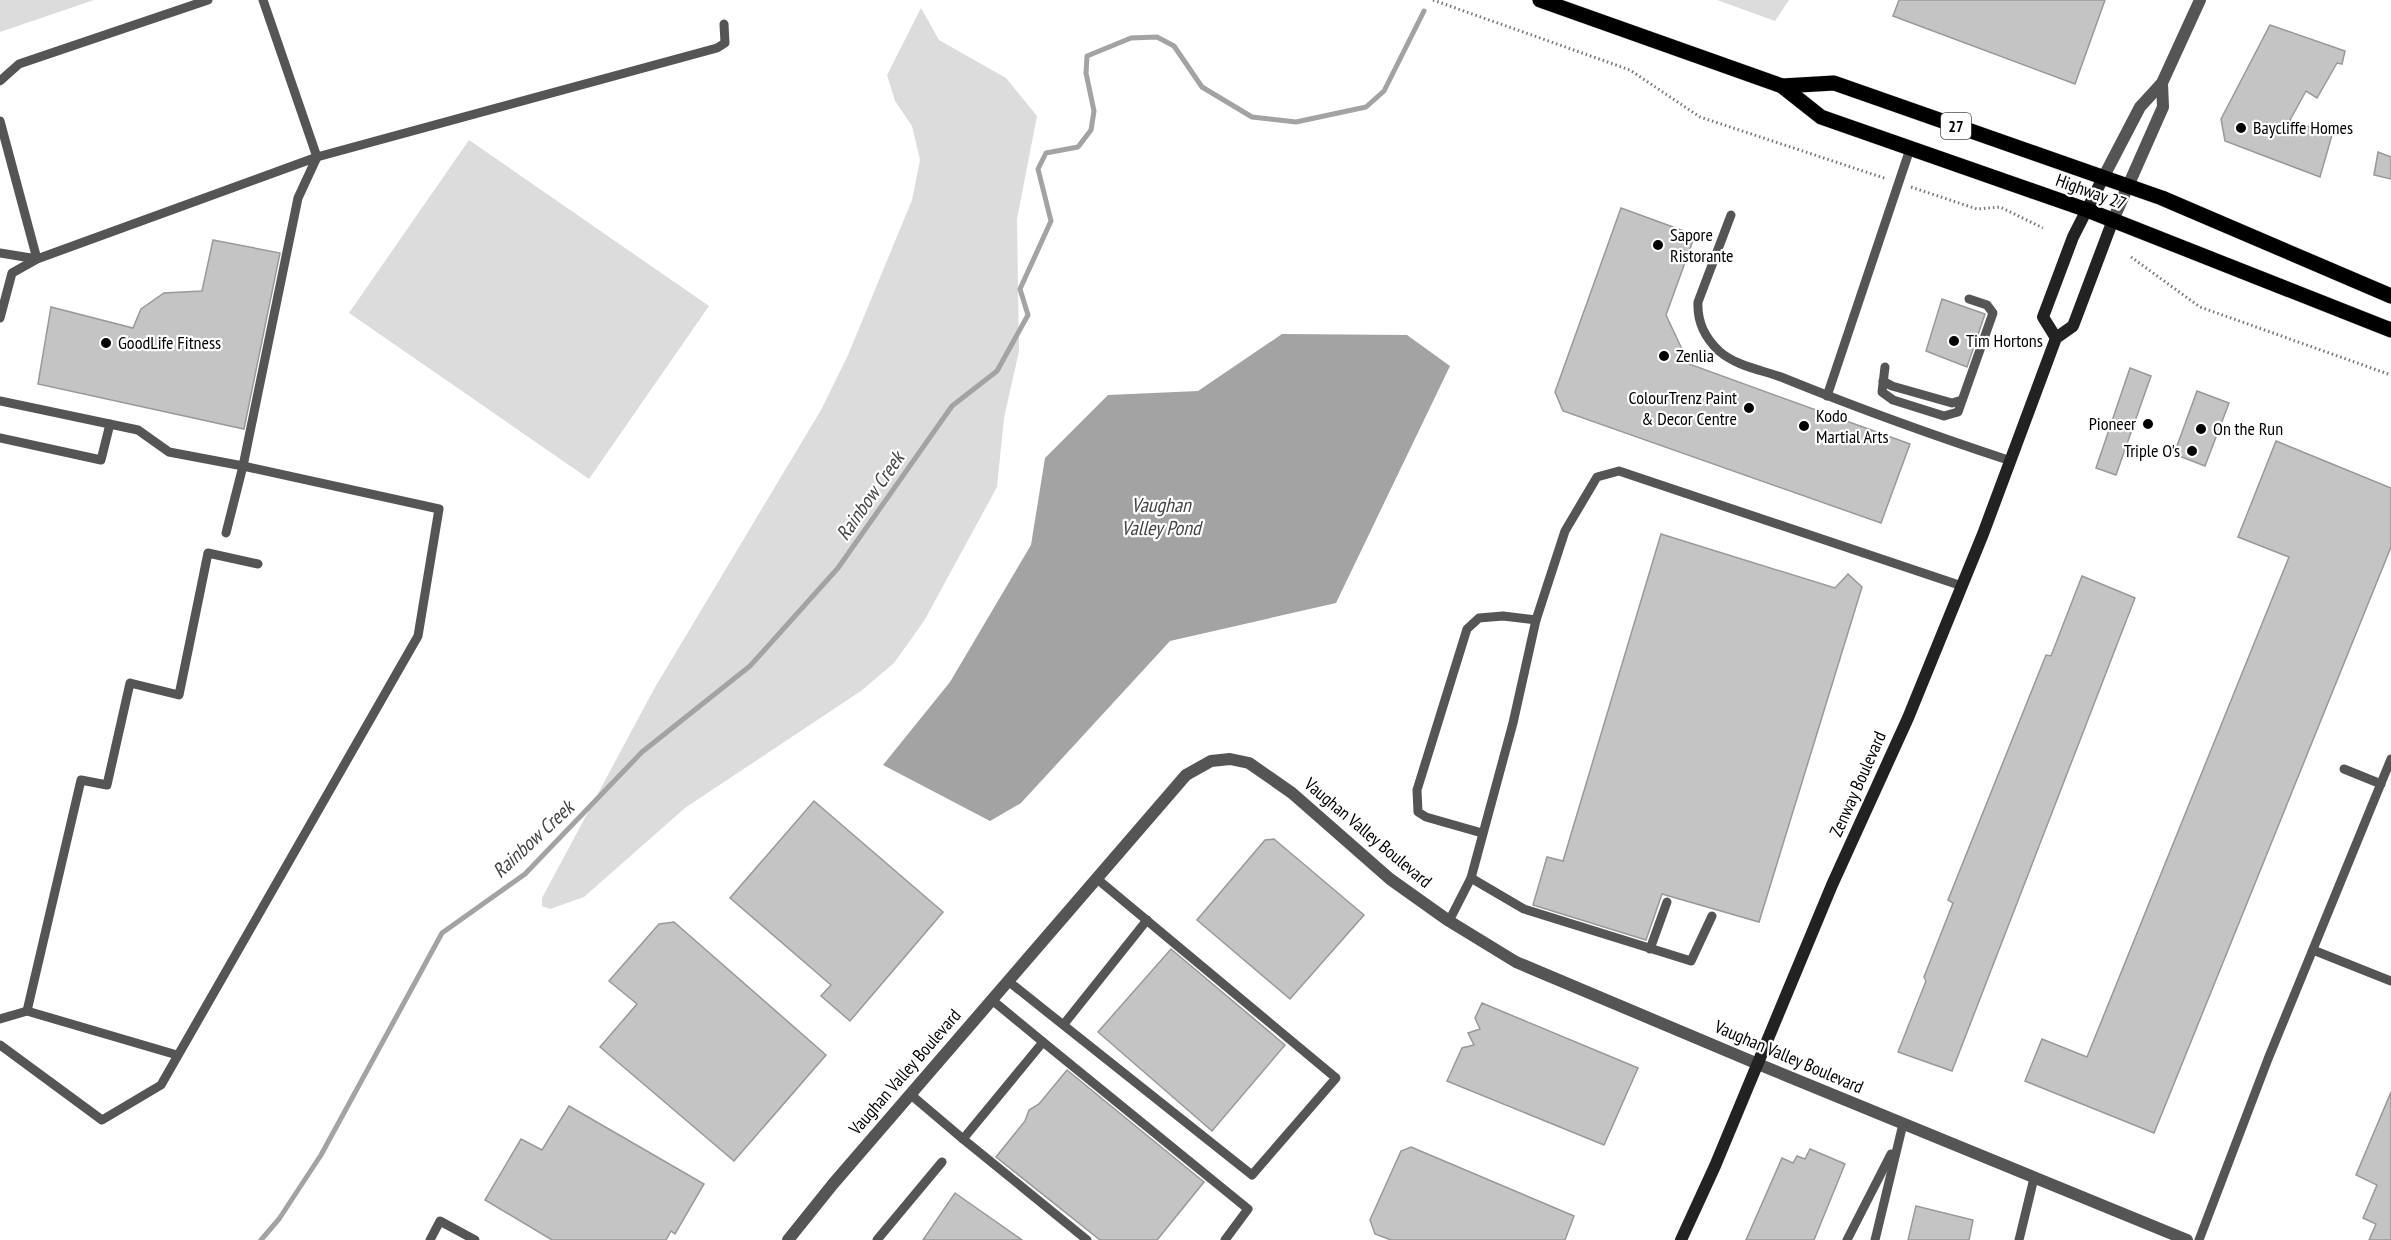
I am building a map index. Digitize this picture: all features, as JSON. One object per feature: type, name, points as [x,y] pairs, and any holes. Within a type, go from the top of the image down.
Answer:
[{"type":"main road","name":"Highway 27","points":[[1540,0],[1782,86],[1821,117],[2087,210],[2391,330]]},
{"type":"main road","name":"Highway 27","points":[[1782,86],[1834,83],[2162,198],[2391,296]]},
{"type":"street","points":[[2056,338],[2043,317],[2073,237],[2140,107],[2162,83],[2200,0]]},
{"type":"street","points":[[2113,220],[2163,107],[2162,83]]},
{"type":"street","name":"Zenway Boulevard","points":[[1681,1240],[1715,1167],[1832,885],[1908,718],[2011,461],[2056,338],[2073,326],[2113,220]]},
{"type":"street","name":"Vaughan Valley Boulevard","points":[[788,1240],[910,1094],[1186,775],[1211,761],[1230,759],[1249,763],[1292,792],[1390,879],[1449,921],[1516,962],[2187,1240]]},
{"type":"lane","points":[[0,81],[19,64],[208,0]]},
{"type":"lane","points":[[226,533],[243,466],[298,198],[317,157],[263,0]]},
{"type":"lane","points":[[0,318],[12,273],[37,260],[317,157],[717,48],[725,43],[724,24]]},
{"type":"lane","points":[[0,121],[37,260]]},
{"type":"lane","points":[[1827,396],[1910,149]]},
{"type":"lane","points":[[1731,215],[1698,302],[1697,315],[1703,332],[1720,352],[1827,396],[2011,461]]},
{"type":"lane","points":[[0,253],[37,260]]},
{"type":"lane","points":[[1885,367],[1882,392],[1893,400],[1944,417],[1958,412],[1993,313],[1987,305],[1969,299]]},
{"type":"lane","points":[[1883,381],[1892,386],[1952,403],[1962,400]]},
{"type":"lane","points":[[0,400],[138,430],[169,452],[439,509],[418,636],[161,1085],[102,1120],[0,1045]]},
{"type":"lane","points":[[0,438],[101,460],[110,424]]},
{"type":"lane","points":[[1449,921],[1471,878],[1513,723],[1536,620],[1564,531],[1597,477],[1619,471],[1962,585]]},
{"type":"lane","points":[[27,1011],[81,780],[107,785],[130,683],[179,695],[208,553],[258,564]]},
{"type":"lane","points":[[1482,833],[1426,817],[1418,812],[1417,790],[1467,628],[1479,618],[1503,616],[1536,620]]},
{"type":"lane","points":[[2199,1240],[2268,1059],[2385,780],[2391,759]]},
{"type":"lane","points":[[2344,769],[2385,780]]},
{"type":"lane","points":[[1008,981],[1252,1174],[1336,1078],[1096,878]]},
{"type":"lane","points":[[1471,878],[1524,909],[1691,962],[1712,916]]},
{"type":"lane","points":[[1650,949],[1667,902]]},
{"type":"lane","points":[[1064,1024],[1147,920]]},
{"type":"lane","points":[[2313,950],[2391,981]]},
{"type":"lane","points":[[992,1000],[1248,1209],[1225,1240]]},
{"type":"lane","points":[[0,1019],[27,1011],[177,1055]]},
{"type":"lane","points":[[963,1139],[1043,1041]]},
{"type":"lane","points":[[910,1094],[1087,1240]]},
{"type":"lane","points":[[1875,1240],[1903,1124]]},
{"type":"lane","points":[[1847,1240],[1899,1138]]},
{"type":"lane","points":[[877,1240],[942,1162]]},
{"type":"lane","points":[[2019,1240],[2034,1178]]},
{"type":"lane","points":[[430,1240],[440,1221],[475,1240]]},
{"type":"path","points":[[1433,0],[1630,70],[1700,117],[1977,209],[2000,207],[2043,228]]},
{"type":"path","points":[[2130,257],[2200,307],[2391,375]]},
{"type":"shaded area","points":[[0,0],[94,0],[0,32]]},
{"type":"shaded area","points":[[1717,0],[1789,0],[1775,21]]},
{"type":"shaded area","points":[[921,8],[939,40],[1006,78],[1037,116],[1017,219],[1019,351],[1004,418],[997,487],[924,621],[894,663],[861,691],[685,808],[584,897],[550,909],[542,906],[542,898],[654,689],[821,410],[848,355],[912,200],[920,160],[912,126],[895,101],[887,75]]},
{"type":"shaded area","points":[[469,140],[709,306],[589,479],[349,313]]},
{"type":"water","name":"Vaughan Valley Pond","points":[[1282,334],[1407,335],[1450,366],[1336,603],[1170,641],[1021,803],[990,821],[883,765],[950,682],[1031,545],[1045,458],[1108,395],[1198,391]]},
{"type":"building","points":[[1899,0],[2105,0],[2075,84],[1893,16]]},
{"type":"building","points":[[2270,25],[2345,51],[2342,64],[2337,63],[2317,98],[2306,91],[2290,120],[2332,135],[2320,177],[2225,141],[2221,119]]},
{"type":"building","points":[[2378,152],[2391,157],[2391,179],[2374,175]]},
{"type":"building","points":[[1621,208],[1695,235],[1666,315],[1689,364],[1910,444],[1881,523],[1563,411],[1555,392]]},
{"type":"building","points":[[213,240],[280,253],[244,429],[38,384],[51,307],[133,328],[141,309],[164,293],[202,291]]},
{"type":"building","name":"Tim Hortons","points":[[1942,299],[1985,314],[1967,367],[1926,351]]},
{"type":"building","points":[[2130,368],[2151,376],[2116,475],[2096,468]]},
{"type":"building","name":"On the Run","points":[[2197,391],[2229,403],[2205,466],[2174,454]]},
{"type":"building","points":[[2276,441],[2391,488],[2391,547],[2154,1133],[2025,1081],[2042,1039],[2087,1057],[2289,557],[2238,537]]},
{"type":"building","points":[[1661,534],[1835,588],[1848,574],[1862,587],[1759,922],[1662,894],[1646,940],[1533,905],[1547,857],[1563,861]]},
{"type":"building","points":[[2082,576],[2135,598],[1952,1071],[1898,1052],[1953,903],[1948,900],[2046,655],[2051,656]]},
{"type":"building","points":[[814,801],[943,912],[850,1021],[821,996],[831,985],[730,898]]},
{"type":"building","points":[[1274,839],[1364,915],[1290,999],[1197,920],[1265,840]]},
{"type":"building","points":[[674,922],[826,1055],[734,1161],[600,1047],[637,1004],[609,981],[659,924]]},
{"type":"building","points":[[1171,949],[1285,1045],[1212,1131],[1098,1032]]},
{"type":"building","points":[[1482,1003],[1638,1068],[1604,1145],[1447,1081],[1462,1048],[1474,1045],[1468,1033],[1480,1029],[1475,1018]]},
{"type":"building","points":[[1067,1070],[1204,1182],[1157,1240],[1100,1240],[996,1157],[1025,1121],[1029,1110],[1039,1104]]},
{"type":"building","points":[[2391,1092],[2391,1240],[2369,1240],[2376,1224],[2363,1218],[2377,1185],[2356,1175]]},
{"type":"building","points":[[569,1106],[704,1184],[675,1234],[671,1231],[666,1240],[552,1240],[485,1200],[521,1139],[542,1150]]},
{"type":"building","points":[[1411,1147],[1574,1216],[1565,1240],[1391,1240],[1375,1234],[1370,1220],[1401,1151]]},
{"type":"building","points":[[1810,1149],[1845,1164],[1814,1240],[1746,1240],[1782,1158],[1793,1163],[1797,1156],[1805,1159]]},
{"type":"building","points":[[955,1193],[1022,1240],[923,1240]]},
{"type":"building","points":[[1916,1206],[1973,1220],[1969,1240],[1908,1240]]},
{"type":"waterway","name":"Rainbow Creek","points":[[261,1240],[279,1219],[321,1155],[442,933],[525,874],[642,752],[750,666],[838,568],[952,406],[997,371],[1028,315],[1020,289],[1051,221],[1038,169],[1046,153],[1078,147],[1091,130],[1094,111],[1086,73],[1087,56],[1131,38],[1157,37],[1174,46],[1202,87],[1252,117],[1296,122],[1366,107],[1384,91],[1424,11]]},
{"type":"place","name":"Baycliffe Homes","points":[[2241,128]]},
{"type":"place","name":"Sapore Ristorante","points":[[1658,245]]},
{"type":"place","name":"Tim Hortons","points":[[1954,341]]},
{"type":"place","name":"GoodLife Fitness","points":[[106,343]]},
{"type":"place","name":"Zenlia","points":[[1664,356]]},
{"type":"place","name":"ColourTrenz Paint & Decor Centre","points":[[1749,408]]},
{"type":"place","name":"Pioneer","points":[[2148,424]]},
{"type":"place","name":"Kodo Martial Arts","points":[[1804,426]]},
{"type":"place","name":"On the Run","points":[[2201,429]]},
{"type":"place","name":"Triple O's","points":[[2192,451]]}]
